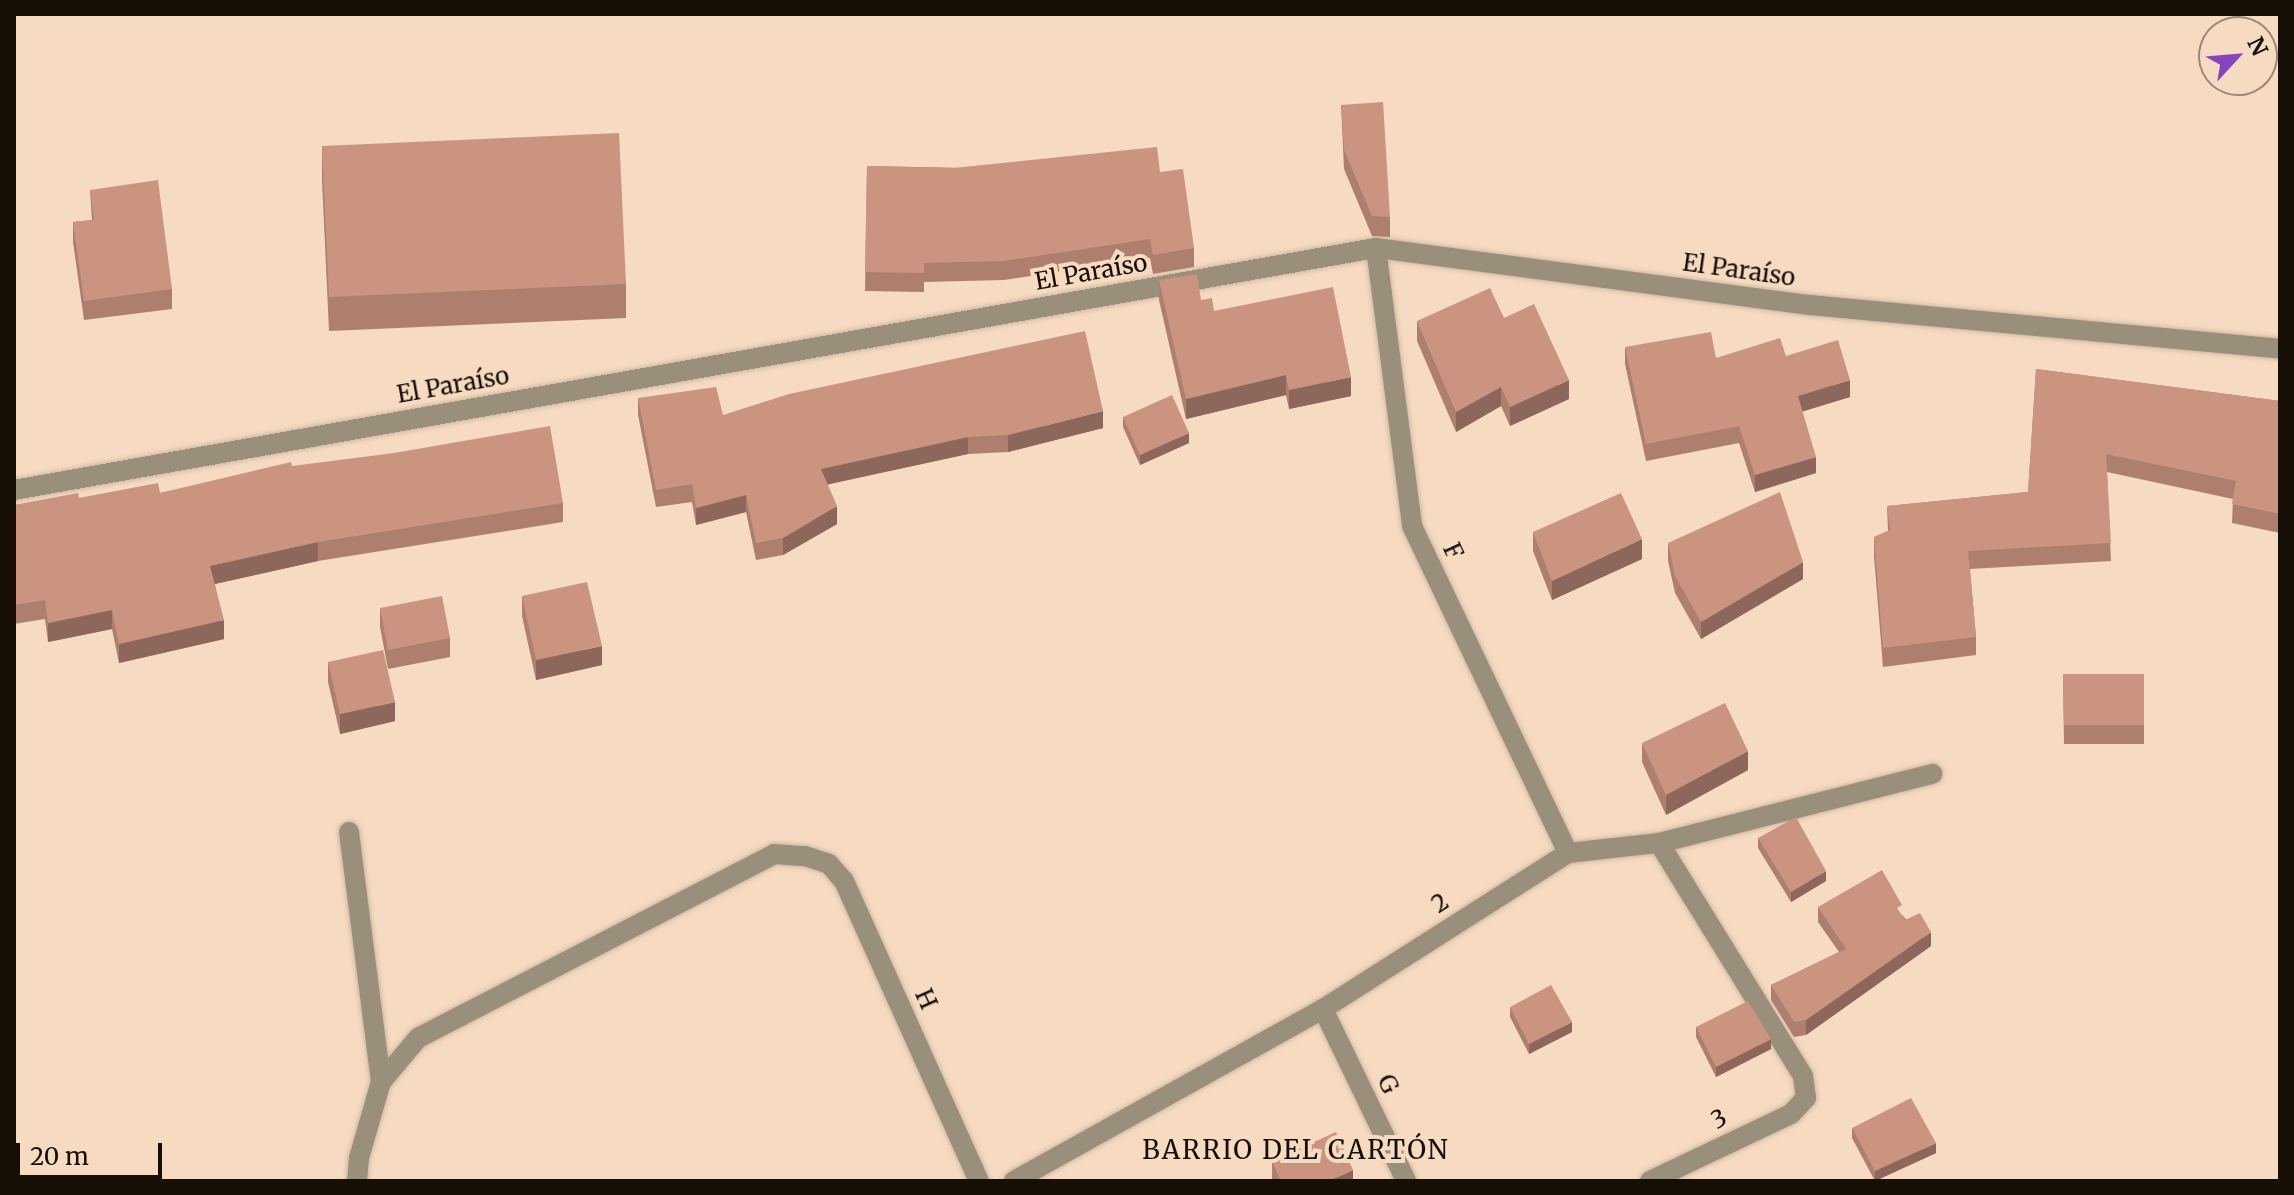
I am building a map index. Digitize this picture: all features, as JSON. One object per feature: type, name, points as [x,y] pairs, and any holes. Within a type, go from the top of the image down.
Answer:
[{"type":"street","name":"El Paraíso","points":[[14,490],[1376,248],[1809,305],[2280,349]]},
{"type":"street","name":"F","points":[[1376,248],[1412,526],[1568,853]]},
{"type":"street","name":"2","points":[[1014,1181],[1323,1009],[1568,853],[1659,843],[1932,774]]},
{"type":"street","points":[[349,832],[381,1082],[359,1158],[357,1181]]},
{"type":"street","name":"3","points":[[1650,1181],[1791,1114],[1806,1098],[1803,1076],[1659,843]]},
{"type":"street","name":"H","points":[[381,1082],[418,1038],[774,854],[805,856],[829,864],[844,881],[979,1181]]},
{"type":"street","name":"G","points":[[1323,1009],[1406,1181]]},
{"type":"building","points":[[1383,102],[1390,217],[1372,216],[1344,150],[1341,105]]},
{"type":"building","points":[[619,133],[626,284],[329,297],[322,146]]},
{"type":"building","points":[[1157,147],[1160,172],[1183,169],[1194,248],[1153,255],[1150,239],[1004,261],[924,263],[924,273],[865,272],[867,166],[954,168]]},
{"type":"building","points":[[158,180],[172,289],[84,301],[73,222],[94,220],[90,190]]},
{"type":"building","points":[[1197,274],[1201,300],[1212,298],[1214,311],[1333,287],[1351,377],[1289,390],[1286,375],[1186,399],[1159,280]]},
{"type":"building","points":[[1490,288],[1504,318],[1534,304],[1569,380],[1510,407],[1501,387],[1456,412],[1417,321]]},
{"type":"building","points":[[1085,331],[1103,411],[1008,435],[968,437],[821,469],[837,506],[783,538],[756,543],[746,495],[696,508],[692,484],[656,490],[638,398],[716,387],[723,415],[789,394]]},
{"type":"building","points":[[1711,332],[1716,358],[1780,338],[1786,356],[1838,340],[1850,380],[1798,396],[1816,457],[1755,475],[1739,426],[1646,444],[1625,347]]},
{"type":"building","points":[[2036,369],[2280,401],[2280,514],[2232,504],[2236,481],[2106,454],[2111,543],[1968,551],[1976,637],[1883,648],[1874,537],[1890,530],[1887,506],[2028,492]]},
{"type":"building","points":[[1172,395],[1189,433],[1140,455],[1123,417]]},
{"type":"building","points":[[550,426],[563,503],[318,542],[210,566],[224,620],[119,644],[112,610],[48,623],[45,600],[14,605],[14,505],[78,493],[79,498],[158,483],[160,493],[291,462],[292,466],[394,453]]},
{"type":"building","points":[[1780,492],[1803,562],[1701,622],[1675,576],[1668,543]]},
{"type":"building","points":[[1621,493],[1642,539],[1552,581],[1533,532]]},
{"type":"building","points":[[587,582],[602,646],[536,660],[522,596]]},
{"type":"building","points":[[442,596],[450,638],[388,650],[380,608]]},
{"type":"building","points":[[383,650],[395,702],[340,714],[328,662]]},
{"type":"building","points":[[2063,674],[2144,674],[2144,725],[2064,725]]},
{"type":"building","points":[[1725,703],[1748,751],[1666,795],[1642,743]]},
{"type":"building","points":[[1796,817],[1826,871],[1791,892],[1758,838]]},
{"type":"building","points":[[1882,870],[1902,905],[1897,908],[1905,920],[1920,913],[1931,932],[1806,1020],[1794,1022],[1771,985],[1846,949],[1818,907]]},
{"type":"building","points":[[1551,985],[1572,1022],[1529,1044],[1510,1007]]},
{"type":"building","points":[[1748,1001],[1771,1039],[1716,1067],[1696,1027]]},
{"type":"building","points":[[1911,1098],[1936,1143],[1875,1171],[1852,1128]]},
{"type":"building","points":[[1336,1132],[1353,1170],[1329,1181],[1281,1181],[1272,1161]]},
{"type":"district","name":"BARRIO DEL CARTÓN","points":[[1296,1150]]}]
